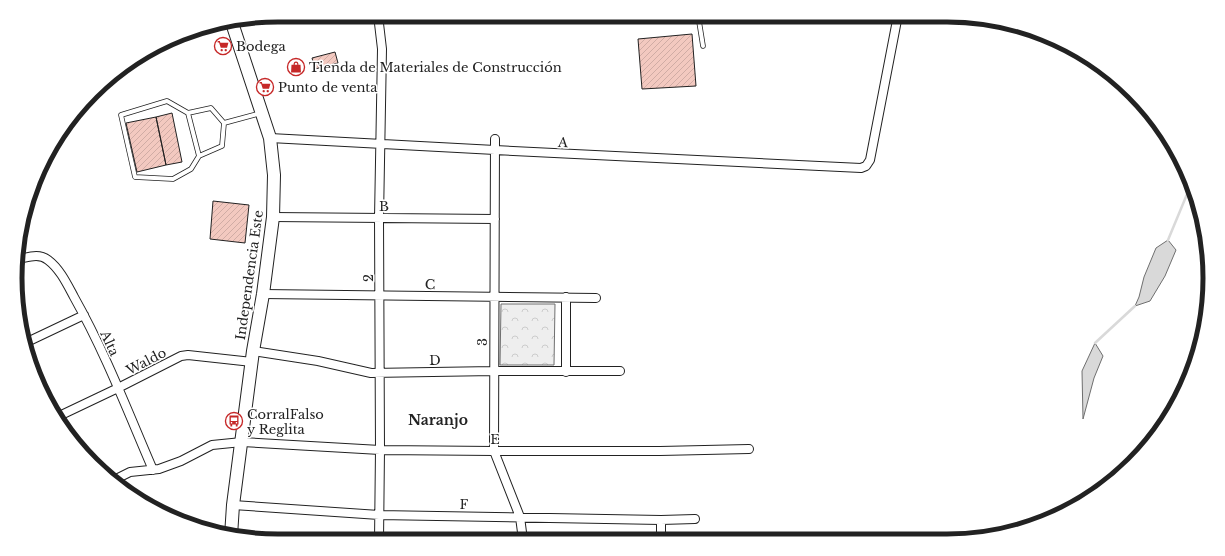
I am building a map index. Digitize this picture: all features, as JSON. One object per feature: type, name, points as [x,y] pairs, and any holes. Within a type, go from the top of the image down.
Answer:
[{"type":"main road","name":"Independencia Este","points":[[231,530],[233,505],[252,357],[263,294],[273,217],[274,175],[270,138],[235,26]]},
{"type":"street","name":"2","points":[[379,22],[382,49],[379,534]]},
{"type":"street","name":"A","points":[[270,138],[861,168],[866,166],[870,160],[897,22]]},
{"type":"street","name":"3","points":[[495,139],[494,451],[520,517],[522,534]]},
{"type":"street","name":"B","points":[[273,217],[495,219]]},
{"type":"street","name":"Alta","points":[[23,258],[36,255],[47,259],[58,269],[84,315],[118,388],[153,470]]},
{"type":"street","name":"C","points":[[263,294],[596,298]]},
{"type":"street","points":[[566,297],[566,372]]},
{"type":"street","points":[[30,341],[84,315]]},
{"type":"street","name":"Waldo","points":[[62,415],[181,356],[252,357]]},
{"type":"street","name":"D","points":[[252,357],[318,360],[371,372],[620,372]]},
{"type":"street","name":"E","points":[[118,477],[130,472],[158,469],[181,461],[212,446],[242,442],[380,450],[660,451],[750,449]]},
{"type":"street","name":"F","points":[[233,505],[379,515],[661,520],[695,519]]},
{"type":"street","points":[[661,520],[661,534]]},
{"type":"lane","points":[[699,22],[703,46]]},
{"type":"lane","points":[[167,102],[188,113],[211,108],[224,123],[222,146],[199,156],[191,169],[173,180],[135,177],[121,115],[167,102]]},
{"type":"lane","points":[[224,123],[262,112]]},
{"type":"lane","points":[[188,113],[199,156]]},
{"type":"green space","points":[[501,304],[555,304],[554,365],[500,365]]},
{"type":"shaded area","points":[[1168,240],[1176,250],[1165,276],[1150,301],[1135,306],[1144,277],[1156,248]]},
{"type":"shaded area","points":[[1095,343],[1103,356],[1094,378],[1083,419],[1082,371]]},
{"type":"building","points":[[692,34],[696,86],[642,89],[638,39]]},
{"type":"building","points":[[335,52],[338,63],[315,69],[312,58]]},
{"type":"building","points":[[172,113],[182,162],[166,165],[156,117]]},
{"type":"building","points":[[156,117],[166,165],[137,172],[126,123]]},
{"type":"building","points":[[213,201],[249,205],[245,243],[210,239]]},
{"type":"waterway","points":[[1168,240],[1188,192]]},
{"type":"waterway","points":[[1095,343],[1135,306]]},
{"type":"place","name":"Bodega","points":[[223,46]]},
{"type":"place","name":"Tienda de Materiales de Construcción","points":[[296,67]]},
{"type":"place","name":"Punto de venta","points":[[265,87]]},
{"type":"place","name":"CorralFalso y Reglita","points":[[234,421]]},
{"type":"district","name":"Naranjo","points":[[438,420]]}]
